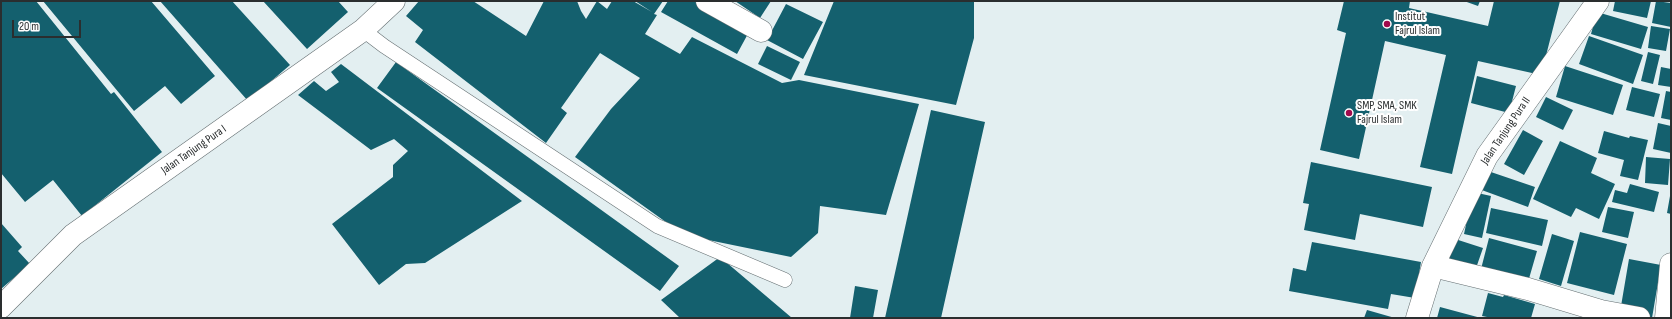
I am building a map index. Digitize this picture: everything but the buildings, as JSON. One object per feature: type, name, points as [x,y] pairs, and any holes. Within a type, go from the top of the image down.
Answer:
[{"type":"street","name":"Jalan Tanjung Pura I","points":[[1,307],[73,235],[363,30],[394,1]]},
{"type":"street","points":[[707,1],[761,31]]},
{"type":"street","name":"Jalan Tanjung Pura II","points":[[1417,318],[1433,266],[1487,156],[1598,1]]},
{"type":"street","points":[[1666,318],[1671,264]]},
{"type":"street","points":[[1433,266],[1528,289],[1601,311],[1639,318]]},
{"type":"lane","points":[[363,30],[384,46],[657,226],[785,280]]},
{"type":"place","name":"Institut Fajrul Islam","points":[[1387,24]]},
{"type":"place","name":"SMP, SMA, SMK Fajrul Islam","points":[[1349,113]]}]
